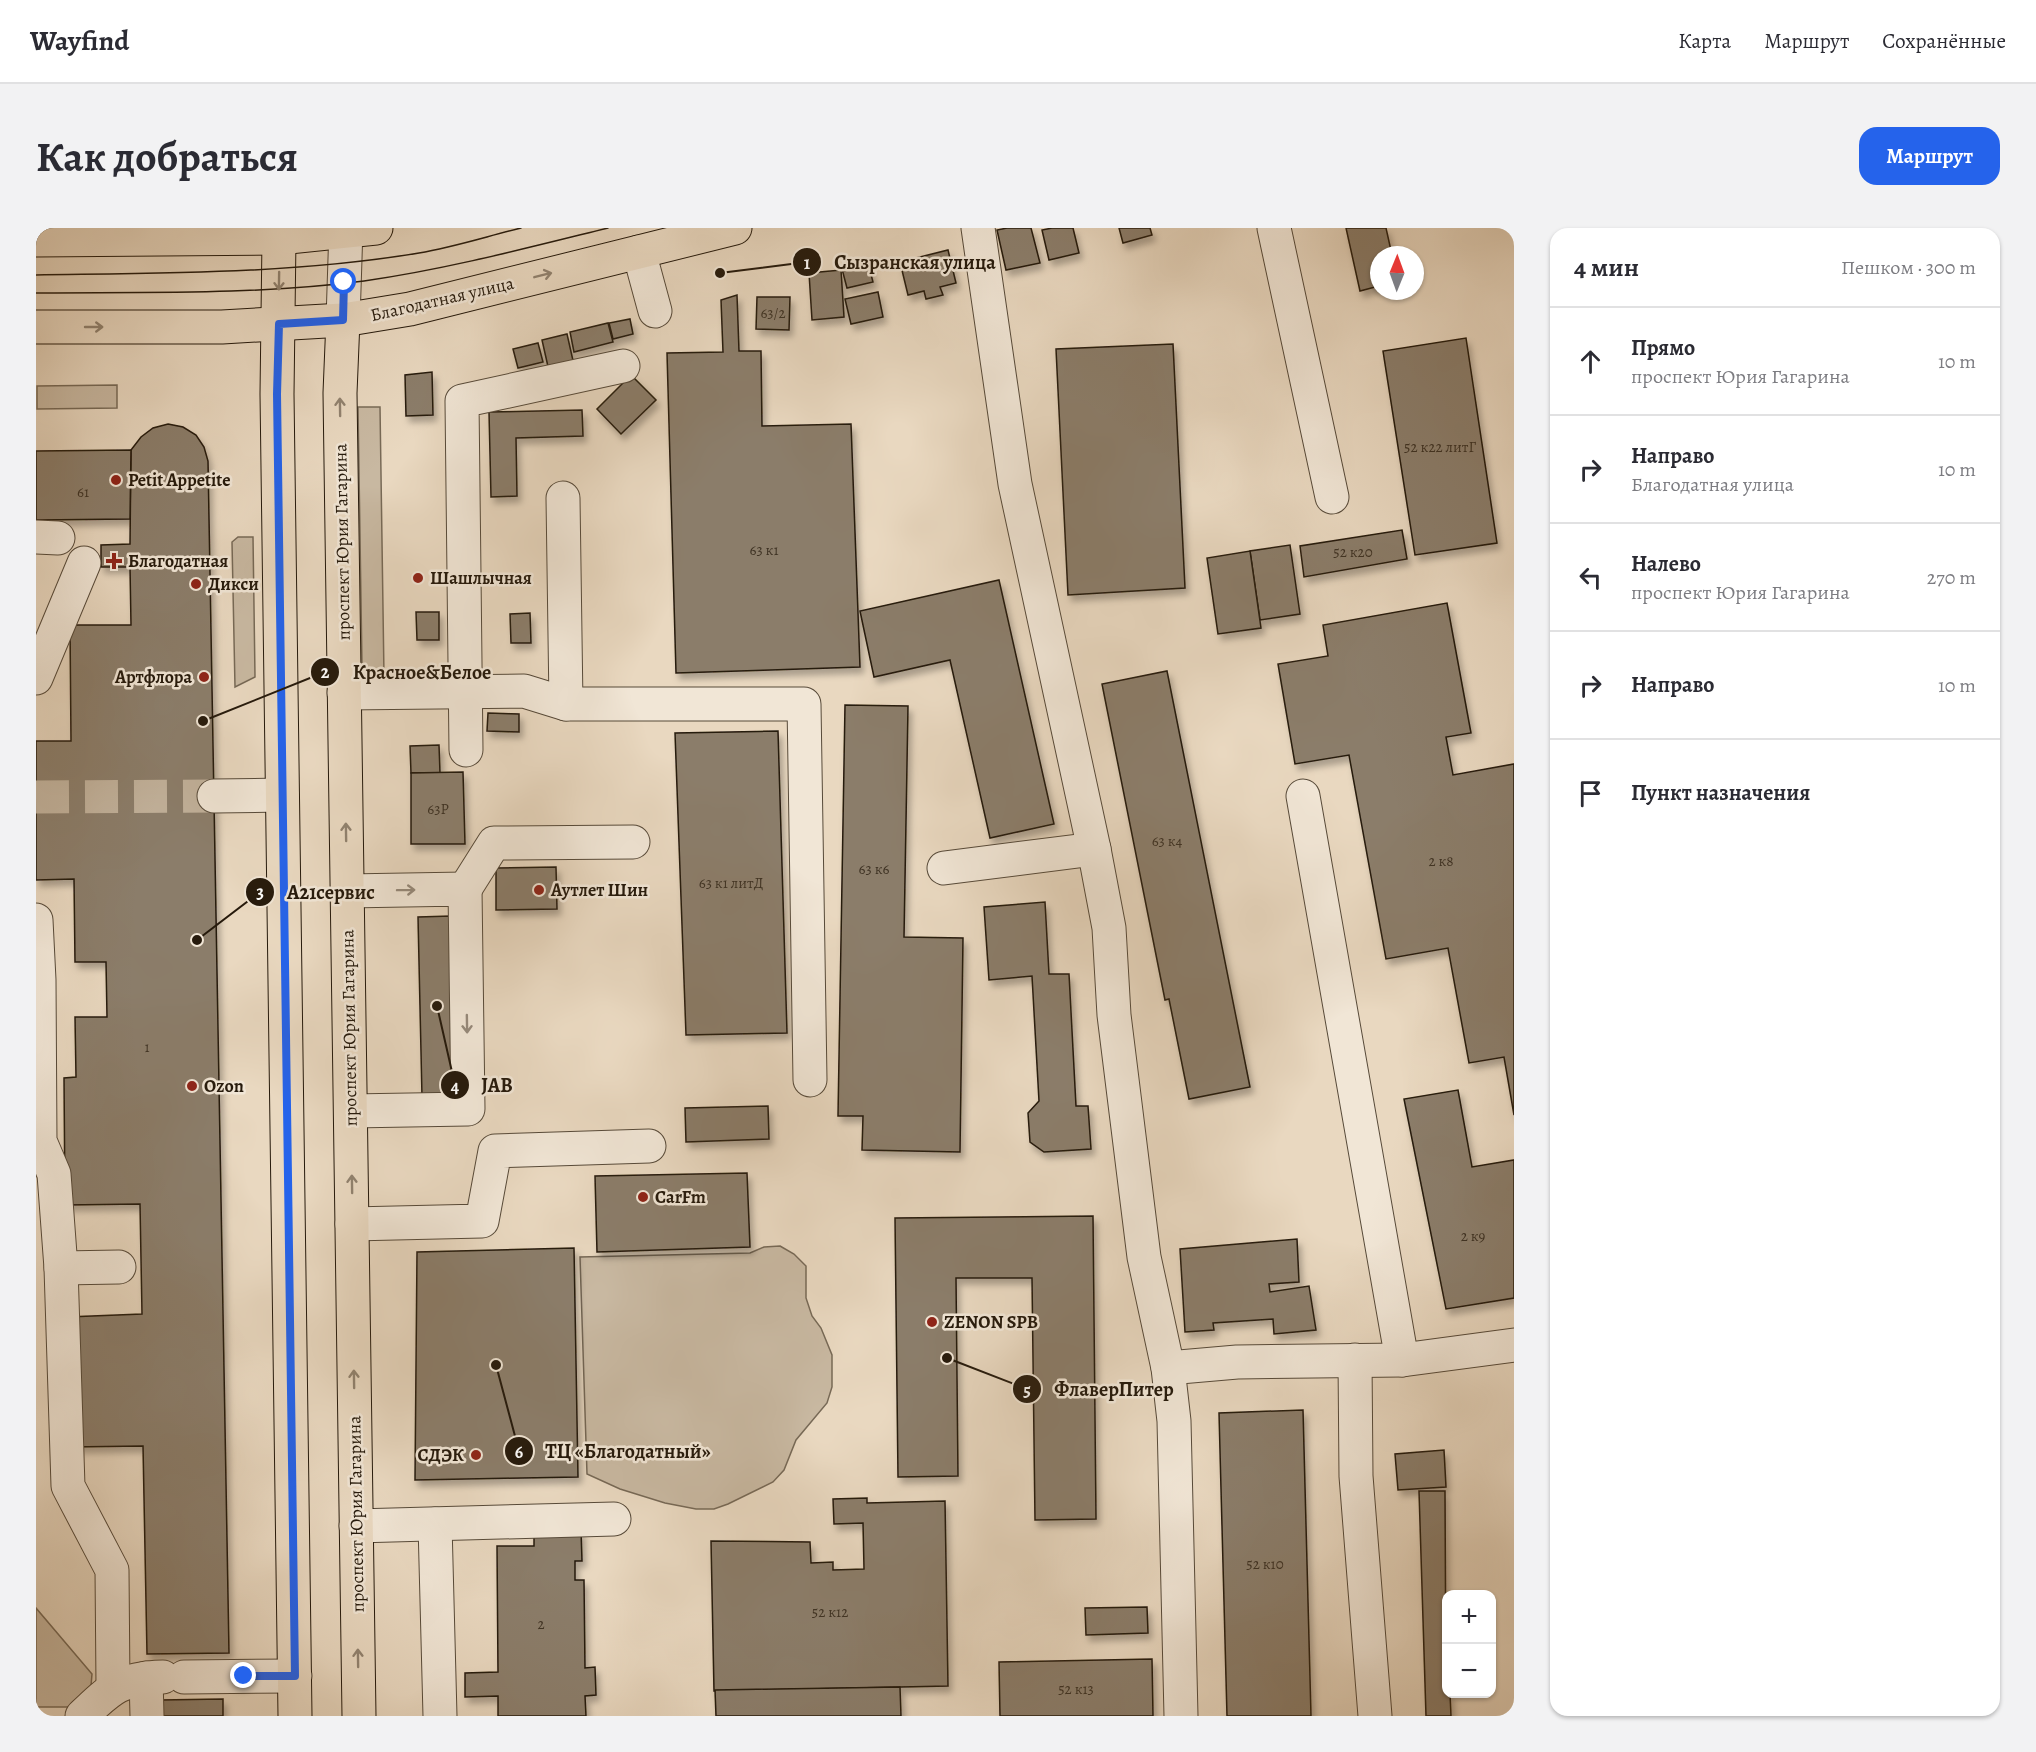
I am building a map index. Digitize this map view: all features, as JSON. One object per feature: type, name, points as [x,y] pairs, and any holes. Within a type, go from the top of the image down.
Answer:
[{"type":"main road","name":"Благодатная улица","points":[[36,327],[279,324],[343,320],[410,309],[735,228]]},
{"type":"main road","points":[[36,240],[356,230]]},
{"type":"main road","points":[[280,233],[282,795],[295,1716]]},
{"type":"main road","name":"проспект Юрия Гагарина","points":[[343,320],[340,393],[359,1716]]},
{"type":"street","points":[[978,228],[1015,484],[1109,928],[1114,1015],[1144,1257],[1168,1368],[1174,1421],[1181,1716]]},
{"type":"street","points":[[1274,228],[1332,497]]},
{"type":"street","name":"проспект Юрия Гагарина","points":[[343,320],[356,230]]},
{"type":"street","points":[[639,252],[655,311]]},
{"type":"street","points":[[466,750],[462,401],[623,366]]},
{"type":"street","points":[[563,498],[566,704]]},
{"type":"street","points":[[36,678],[84,563]]},
{"type":"street","points":[[344,693],[524,691],[566,704],[804,704],[810,1080]]},
{"type":"street","points":[[214,796],[282,795]]},
{"type":"street","points":[[1303,796],[1402,1360]]},
{"type":"street","points":[[351,1111],[468,1109],[465,889],[494,843],[633,842]]},
{"type":"street","points":[[944,868],[1094,849]]},
{"type":"street","points":[[347,891],[465,889]]},
{"type":"street","points":[[36,920],[40,1141],[54,1174],[61,1268],[68,1486],[112,1570],[113,1686]]},
{"type":"street","points":[[352,1224],[482,1221],[495,1150],[649,1146]]},
{"type":"street","points":[[61,1268],[119,1267]]},
{"type":"street","points":[[1168,1368],[1238,1362],[1402,1360],[1514,1345]]},
{"type":"street","points":[[1355,1360],[1356,1476],[1375,1716]]},
{"type":"street","points":[[356,1526],[614,1519]]},
{"type":"street","points":[[435,1524],[440,1716]]},
{"type":"street","points":[[82,1716],[113,1686],[164,1677],[295,1676]]},
{"type":"street","points":[[147,1716],[164,1677]]},
{"type":"shaded area","points":[[117,385],[117,408],[37,409],[37,386]]},
{"type":"shaded area","points":[[358,407],[380,407],[384,676],[366,671],[362,666]]},
{"type":"shaded area","points":[[238,537],[253,537],[255,677],[235,687],[232,542]]},
{"type":"shaded area","points":[[780,1246],[794,1254],[806,1266],[806,1298],[812,1316],[821,1328],[832,1355],[832,1387],[827,1403],[796,1440],[784,1470],[773,1482],[714,1509],[696,1509],[665,1503],[620,1489],[587,1474],[580,1257],[750,1253],[764,1247]]},
{"type":"shaded area","points":[[36,1608],[92,1674],[91,1686],[71,1707],[36,1707]]},
{"type":"building","points":[[1031,228],[1040,263],[1006,270],[997,230]]},
{"type":"building","points":[[1073,228],[1079,253],[1049,260],[1042,230]]},
{"type":"building","points":[[1119,228],[1150,228],[1152,235],[1123,243]]},
{"type":"building","points":[[1346,228],[1386,228],[1390,246],[1370,246],[1370,288],[1360,291]]},
{"type":"building","points":[[948,250],[956,283],[940,287],[943,295],[926,299],[924,291],[908,295],[900,262]]},
{"type":"building","points":[[868,263],[873,282],[847,288],[842,269]]},
{"type":"building","points":[[841,270],[844,317],[812,320],[809,273]]},
{"type":"building","points":[[878,292],[883,317],[851,324],[845,299]]},
{"type":"building","points":[[737,295],[739,351],[761,351],[762,426],[851,424],[860,667],[676,673],[667,353],[723,352],[721,300]]},
{"type":"building","points":[[757,297],[790,297],[789,330],[756,329]]},
{"type":"building","points":[[630,319],[633,334],[613,339],[609,323]]},
{"type":"building","points":[[608,323],[613,342],[574,352],[570,332]]},
{"type":"building","points":[[567,334],[574,365],[549,371],[542,340]]},
{"type":"building","points":[[1466,338],[1497,543],[1415,555],[1383,351]]},
{"type":"building","points":[[538,343],[543,362],[518,368],[513,349]]},
{"type":"building","points":[[1173,344],[1185,588],[1068,595],[1056,349]]},
{"type":"building","points":[[432,372],[433,415],[406,416],[405,375]]},
{"type":"building","points":[[631,375],[656,400],[621,434],[597,409]]},
{"type":"building","points":[[582,410],[583,436],[516,438],[517,496],[491,497],[489,412]]},
{"type":"building","points":[[168,424],[183,427],[196,435],[204,447],[208,461],[229,1653],[147,1654],[143,1446],[69,1447],[67,1317],[142,1314],[140,1204],[65,1205],[64,1078],[76,1077],[75,1017],[107,1017],[106,962],[75,962],[74,879],[36,880],[36,741],[71,741],[70,625],[131,625],[130,567],[101,567],[101,545],[130,544],[131,450],[141,437],[153,428]]},
{"type":"building","points":[[131,450],[130,519],[36,520],[36,451]]},
{"type":"building","points":[[1402,530],[1407,559],[1304,577],[1300,546]]},
{"type":"building","points":[[1290,545],[1300,614],[1260,620],[1250,551]]},
{"type":"building","points":[[1250,551],[1261,628],[1218,634],[1207,558]]},
{"type":"building","points":[[999,580],[1054,824],[990,838],[950,660],[874,677],[860,611]]},
{"type":"building","points":[[1447,603],[1471,733],[1446,737],[1453,775],[1514,764],[1514,1115],[1504,1057],[1469,1063],[1448,948],[1386,959],[1349,755],[1295,764],[1278,664],[1328,656],[1323,625]]},
{"type":"building","points":[[416,612],[439,612],[439,640],[417,640]]},
{"type":"building","points":[[530,613],[531,643],[511,643],[510,614]]},
{"type":"building","points":[[1167,671],[1250,1087],[1189,1099],[1169,999],[1165,1000],[1102,684]]},
{"type":"building","points":[[845,705],[908,706],[904,937],[963,938],[960,1152],[862,1150],[863,1116],[838,1116]]},
{"type":"building","points":[[488,713],[519,714],[519,732],[487,731]]},
{"type":"building","points":[[778,731],[787,1033],[686,1035],[675,733]]},
{"type":"building","points":[[439,745],[440,773],[411,773],[410,746]]},
{"type":"building","points":[[463,772],[465,844],[411,844],[411,773]]},
{"type":"building","points":[[556,867],[557,909],[496,910],[496,868]]},
{"type":"building","points":[[1045,902],[1049,974],[1069,974],[1076,1106],[1088,1106],[1091,1149],[1044,1152],[1030,1142],[1028,1113],[1039,1101],[1032,976],[989,980],[984,907]]},
{"type":"building","points":[[451,916],[455,1096],[422,1097],[418,917]]},
{"type":"building","points":[[1458,1090],[1472,1167],[1514,1160],[1514,1298],[1446,1309],[1404,1099]]},
{"type":"building","points":[[768,1106],[769,1139],[686,1142],[685,1108]]},
{"type":"building","points":[[747,1173],[750,1247],[597,1252],[595,1176]]},
{"type":"building","points":[[1093,1216],[1096,1519],[1035,1520],[1032,1278],[956,1278],[958,1476],[898,1477],[895,1218]]},
{"type":"building","points":[[1297,1239],[1299,1282],[1269,1284],[1270,1292],[1309,1286],[1316,1330],[1274,1334],[1273,1319],[1213,1323],[1214,1330],[1185,1332],[1180,1249]]},
{"type":"building","points":[[574,1248],[578,1477],[415,1480],[417,1252]]},
{"type":"building","points":[[1303,1410],[1311,1716],[1227,1716],[1219,1413]]},
{"type":"building","points":[[1444,1450],[1446,1487],[1398,1490],[1395,1454]]},
{"type":"building","points":[[1419,1491],[1445,1491],[1445,1590],[1442,1590],[1442,1698],[1450,1698],[1451,1716],[1426,1716]]},
{"type":"building","points":[[867,1498],[867,1503],[945,1501],[948,1686],[714,1691],[711,1541],[810,1542],[811,1563],[833,1562],[833,1570],[864,1569],[863,1523],[834,1524],[833,1499]]},
{"type":"building","points":[[534,1530],[581,1530],[582,1561],[575,1561],[575,1580],[584,1580],[585,1668],[595,1667],[596,1695],[585,1696],[586,1716],[498,1716],[498,1696],[465,1697],[465,1673],[498,1672],[497,1546],[534,1546]]},
{"type":"building","points":[[1147,1607],[1148,1633],[1086,1635],[1085,1608]]},
{"type":"building","points":[[1152,1659],[1153,1716],[1000,1716],[999,1662]]},
{"type":"building","points":[[900,1687],[901,1716],[716,1716],[715,1690]]},
{"type":"building","points":[[223,1699],[223,1716],[161,1716],[160,1700]]},
{"type":"tunnel","points":[[36,797],[214,796]]},
{"type":"tram line","points":[[36,275],[228,271],[324,265],[419,253],[521,228]]},
{"type":"tram line","points":[[36,293],[241,291],[364,281],[456,264],[608,228]]},
{"type":"place","name":"Сызранская улица","points":[[720,273]]},
{"type":"place","name":"Petit Appetite","points":[[116,480]]},
{"type":"place","name":"Благодатная","points":[[114,561]]},
{"type":"place","name":"Шашлычная","points":[[418,578]]},
{"type":"place","name":"Дикси","points":[[196,584]]},
{"type":"place","name":"Артфлора","points":[[204,677]]},
{"type":"place","name":"Красное&Белое","points":[[203,721]]},
{"type":"place","name":"Аутлет Шин","points":[[539,890]]},
{"type":"place","name":"А21сервис","points":[[197,940]]},
{"type":"place","name":"JAB","points":[[437,1006]]},
{"type":"place","name":"Ozon","points":[[192,1086]]},
{"type":"place","name":"CarFm","points":[[643,1197]]},
{"type":"place","name":"ZENON SPB","points":[[932,1322]]},
{"type":"place","name":"ФлаверПитер","points":[[947,1358]]},
{"type":"place","name":"ТЦ «Благодатный»","points":[[496,1365]]},
{"type":"place","name":"СДЭК","points":[[476,1455]]},
{"type":"route","points":[[244,1676],[295,1676],[277,394],[279,324],[343,320],[344,282]]}]
